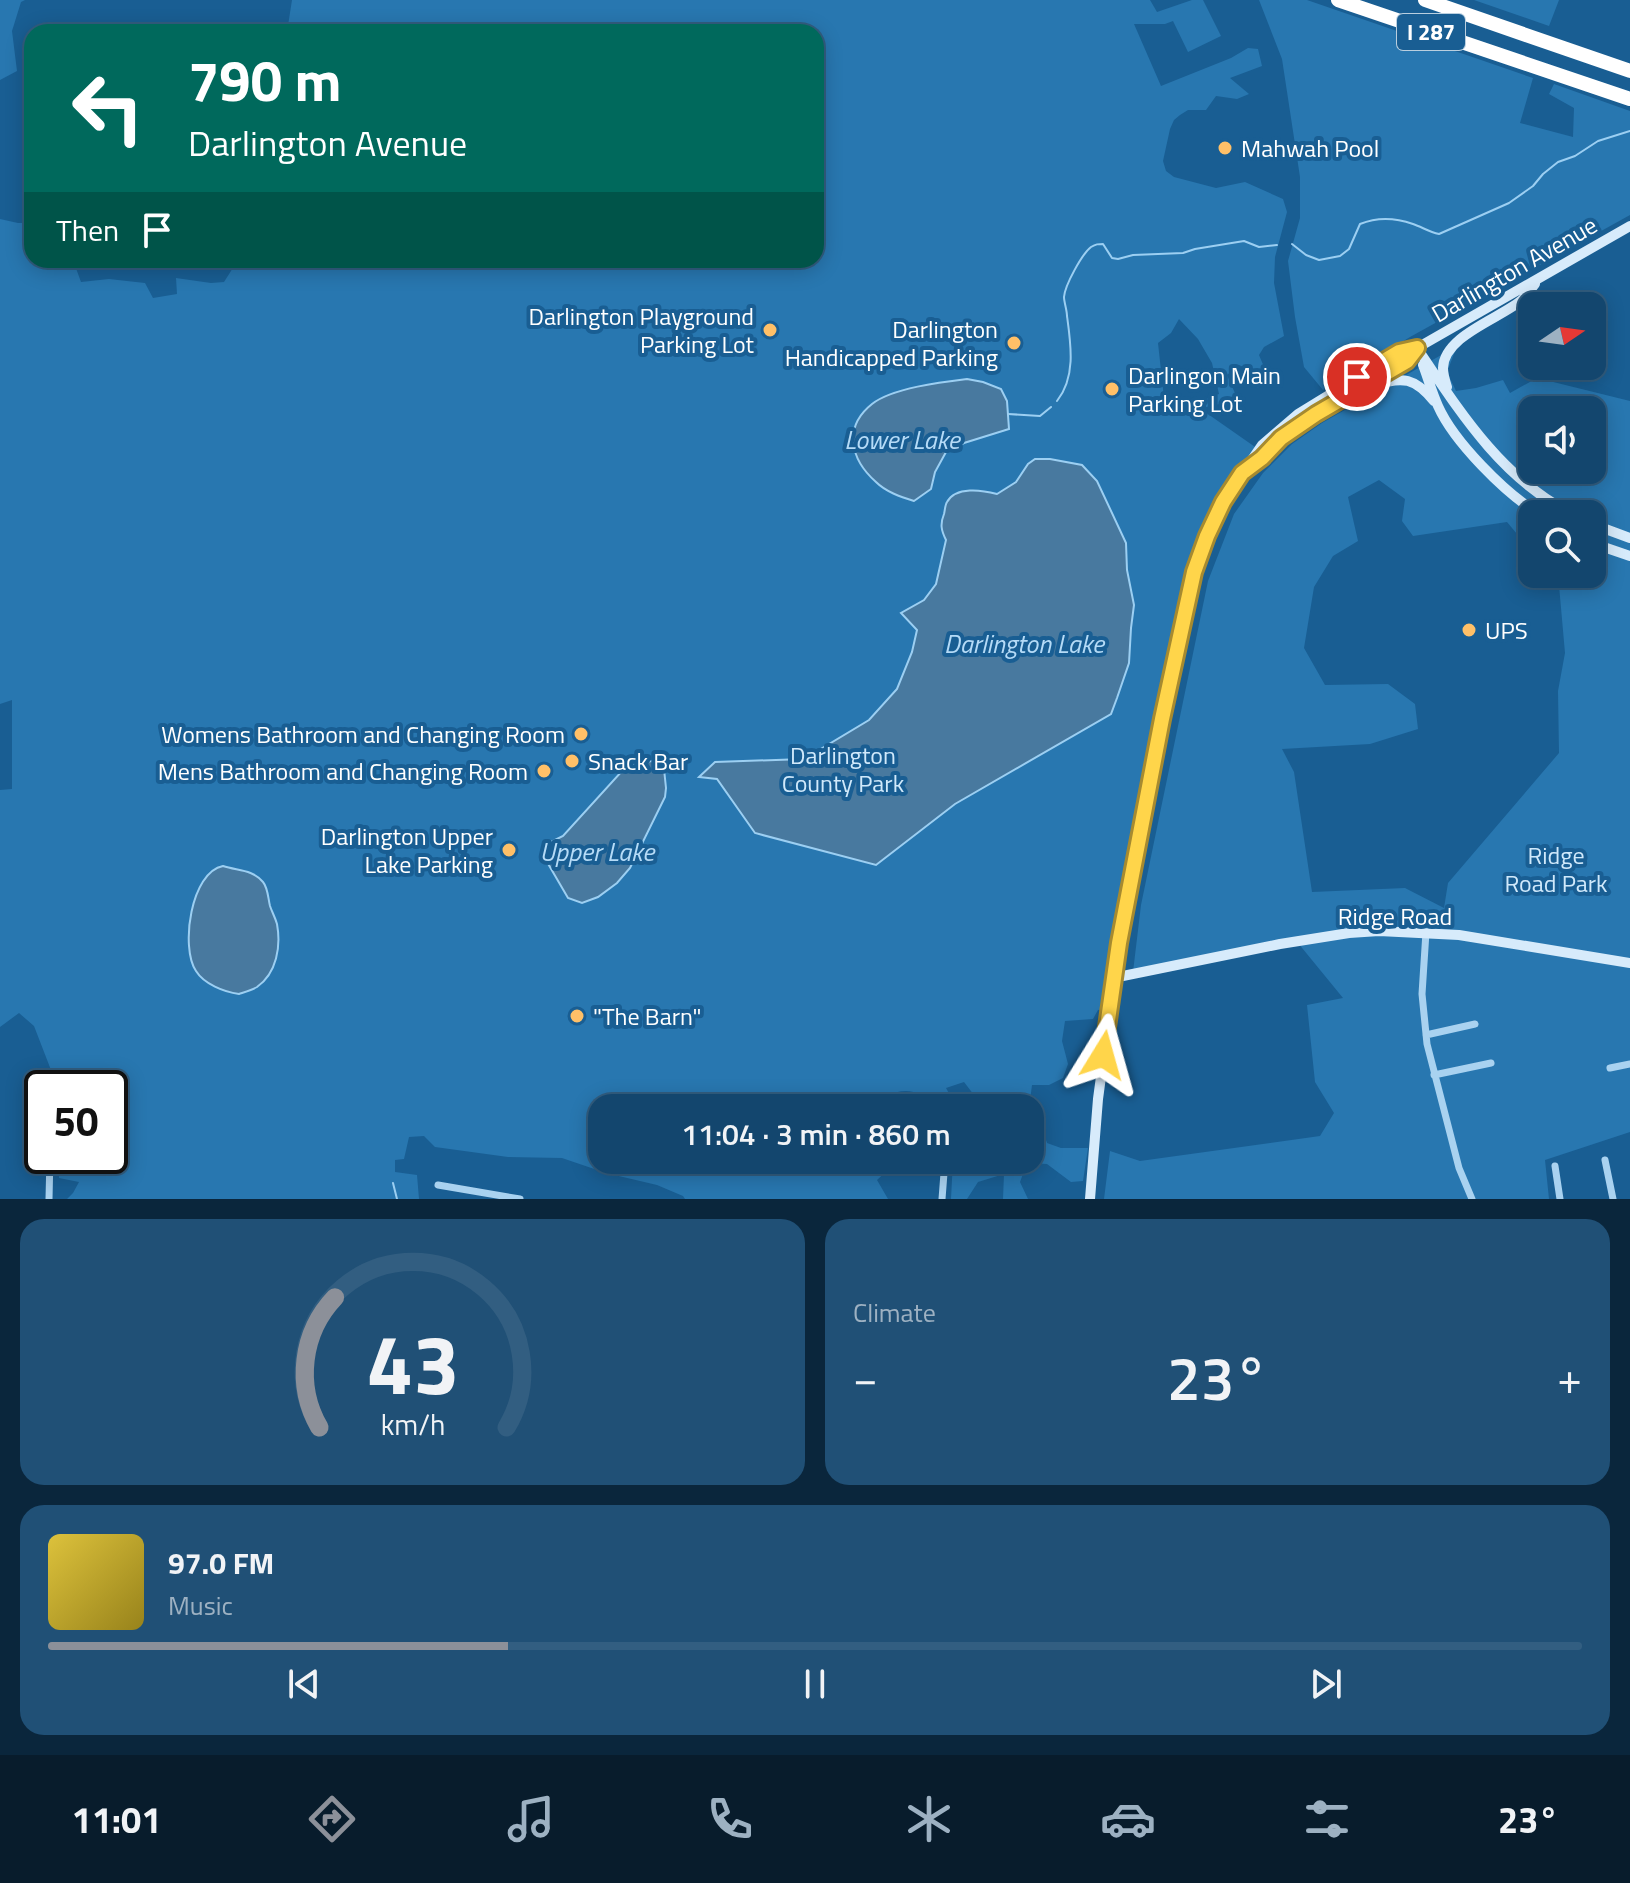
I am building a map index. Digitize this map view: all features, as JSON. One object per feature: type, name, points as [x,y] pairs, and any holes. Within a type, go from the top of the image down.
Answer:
[{"type":"highway","name":"I 287","points":[[1338,0],[1630,99]]},
{"type":"highway","name":"I 287","points":[[1425,0],[1630,71]]},
{"type":"main road","name":"Darlington Avenue","points":[[1090,1199],[1096,1113],[1113,978],[1165,705],[1194,572],[1217,514],[1262,445],[1298,414],[1399,352],[1417,348],[1630,226]]},
{"type":"main road","points":[[1468,424],[1448,389],[1443,368],[1445,358],[1452,346],[1522,300],[1542,276]]},
{"type":"main road","name":"Darlington Avenue","points":[[1242,473],[1295,428],[1407,361],[1417,348]]},
{"type":"main road","points":[[1417,348],[1438,406]]},
{"type":"main road","points":[[1417,348],[1468,424],[1518,477]]},
{"type":"main road","points":[[1362,389],[1402,379],[1418,385],[1438,406],[1472,454],[1520,500]]},
{"type":"main road","points":[[1527,484],[1551,500]]},
{"type":"main road","points":[[1606,529],[1630,538]]},
{"type":"main road","points":[[1606,548],[1630,556]]},
{"type":"main road","name":"Ridge Road","points":[[1113,978],[1349,933],[1459,935],[1630,963]]},
{"type":"street","points":[[1426,932],[1422,994],[1426,1035],[1459,1168],[1472,1199]]},
{"type":"street","points":[[1426,1035],[1475,1024]]},
{"type":"street","points":[[1434,1075],[1491,1063]]},
{"type":"street","points":[[1610,1068],[1630,1064]]},
{"type":"street","points":[[1605,1160],[1613,1199]]},
{"type":"street","points":[[1555,1166],[1560,1199]]},
{"type":"street","points":[[49,1199],[50,1174]]},
{"type":"street","points":[[942,1199],[944,1174]]},
{"type":"street","points":[[438,1185],[520,1199]]},
{"type":"green space","points":[[0,0],[25,0],[21,2],[12,31],[17,71],[0,80]]},
{"type":"green space","name":"Darlington County Park","points":[[292,0],[1150,0],[1157,12],[1192,0],[1203,0],[1221,36],[1188,52],[1173,21],[1134,24],[1161,86],[1248,48],[1258,49],[1262,66],[1230,78],[1249,94],[1237,99],[1216,96],[1206,110],[1188,110],[1180,115],[1170,129],[1163,161],[1166,171],[1174,177],[1216,188],[1245,182],[1283,199],[1287,212],[1275,257],[1274,283],[1284,336],[1264,347],[1259,355],[1270,381],[1257,388],[1250,370],[1239,365],[1227,375],[1238,400],[1206,407],[1203,400],[1219,394],[1212,363],[1198,339],[1179,319],[1171,333],[1158,343],[1164,398],[1151,397],[1151,401],[1205,412],[1258,449],[1200,554],[1109,1009],[1098,1010],[1093,1019],[1065,1021],[1062,1041],[1068,1064],[1063,1078],[1049,1085],[1032,1085],[1031,1094],[973,1094],[964,1082],[946,1088],[949,1094],[907,1091],[890,1094],[588,1094],[588,1167],[562,1158],[508,1157],[435,1147],[424,1136],[409,1137],[404,1159],[395,1160],[395,1172],[417,1175],[419,1199],[67,1199],[79,1182],[59,1178],[59,1174],[128,1174],[128,1070],[51,1070],[34,1026],[19,1013],[0,1027],[0,790],[12,789],[12,700],[0,704],[0,219],[24,223],[24,268],[76,268],[81,282],[109,279],[145,283],[153,298],[177,294],[176,278],[224,282],[233,268],[824,268],[824,24],[288,24]]},
{"type":"green space","points":[[1259,0],[1307,0],[1533,78],[1520,123],[1573,137],[1574,108],[1549,94],[1554,84],[1630,111],[1630,215],[1410,337],[1323,390],[1304,367],[1295,317],[1288,261],[1300,218],[1300,177],[1282,59]]},
{"type":"green space","points":[[1474,0],[1559,0],[1549,26]]},
{"type":"green space","name":"Ridge Road Park","points":[[1457,346],[1447,372],[1456,391],[1503,380],[1510,393],[1533,380],[1545,380],[1630,401],[1630,1132],[1545,1160],[1549,1199],[1104,1199],[1110,1151],[1140,1161],[1320,1136],[1334,1113],[1315,1082],[1307,1005],[1343,998],[1298,943],[1133,972],[1141,905],[1208,581],[1234,514],[1263,473],[1292,444],[1322,423]],"holes":[[[1379,480],[1405,499],[1402,521],[1413,536],[1507,522],[1518,535],[1518,500],[1606,500],[1606,588],[1559,588],[1565,653],[1558,691],[1559,753],[1448,883],[1444,908],[1405,888],[1312,892],[1294,772],[1282,749],[1370,744],[1418,729],[1415,704],[1388,684],[1325,685],[1304,648],[1314,587],[1333,556],[1358,541],[1348,497]]]},
{"type":"green space","points":[[1044,1134],[1047,1143],[1061,1148],[1088,1148],[1083,1181],[1071,1182],[1044,1164]]},
{"type":"green space","points":[[610,1174],[883,1174],[877,1180],[888,1199],[685,1199],[657,1185]]},
{"type":"green space","points":[[952,1174],[1004,1174],[978,1182],[967,1199],[951,1199]]},
{"type":"green space","points":[[1004,1174],[1023,1174],[1020,1182],[1028,1199],[1003,1199]]},
{"type":"water","name":"Lower Lake","points":[[967,379],[1001,389],[1007,401],[1009,429],[946,452],[935,472],[931,489],[914,501],[880,486],[860,463],[853,443],[857,423],[863,413],[881,398],[892,394]]},
{"type":"water","name":"Darlington Lake","points":[[1035,459],[1082,465],[1097,481],[1126,543],[1127,570],[1134,605],[1129,663],[1111,714],[955,804],[876,865],[755,833],[717,779],[699,777],[715,762],[804,759],[869,720],[897,689],[912,652],[917,630],[901,613],[924,600],[936,584],[946,540],[942,524],[947,502],[963,491],[997,494],[1016,482]]},
{"type":"water","name":"Upper Lake","points":[[652,761],[664,769],[665,797],[630,868],[598,897],[582,903],[568,898],[543,855],[545,845],[563,836],[622,771],[638,763]]},
{"type":"water","points":[[223,866],[249,873],[263,882],[278,932],[278,950],[269,974],[257,987],[239,994],[215,987],[204,980],[191,960],[189,945],[196,896],[212,871]]},
{"type":"waterway","points":[[1292,244],[1319,260],[1340,256],[1349,249],[1360,224],[1380,219],[1407,222],[1439,234],[1509,203],[1558,162],[1575,156],[1598,141],[1630,131]]},
{"type":"waterway","points":[[1057,401],[1067,382],[1071,360],[1065,292],[1091,247],[1103,244],[1112,258],[1118,259],[1133,255],[1183,253],[1244,241],[1259,247],[1277,245]]},
{"type":"waterway","points":[[1008,414],[1040,416],[1051,407]]},
{"type":"waterway","points":[[393,1183],[397,1199]]},
{"type":"place","name":"Mahwah Pool","points":[[1225,148]]},
{"type":"place","name":"Darlington Playground Parking Lot","points":[[770,330]]},
{"type":"place","name":"Darlington Handicapped Parking","points":[[1014,343]]},
{"type":"place","name":"Darlingon Main Parking Lot","points":[[1112,389]]},
{"type":"place","name":"UPS","points":[[1469,630]]},
{"type":"place","name":"Womens Bathroom and Changing Room","points":[[581,734]]},
{"type":"place","name":"Snack Bar","points":[[572,761]]},
{"type":"place","name":"Mens Bathroom and Changing Room","points":[[544,771]]},
{"type":"place","name":"Darlington Upper Lake Parking","points":[[509,850]]},
{"type":"place","name":"\"The Barn\"","points":[[577,1016]]},
{"type":"route","points":[[1103,1055],[1127,898],[1176,651],[1200,554],[1223,502],[1242,473],[1281,438],[1407,361],[1417,348],[1399,352],[1357,377]]}]
